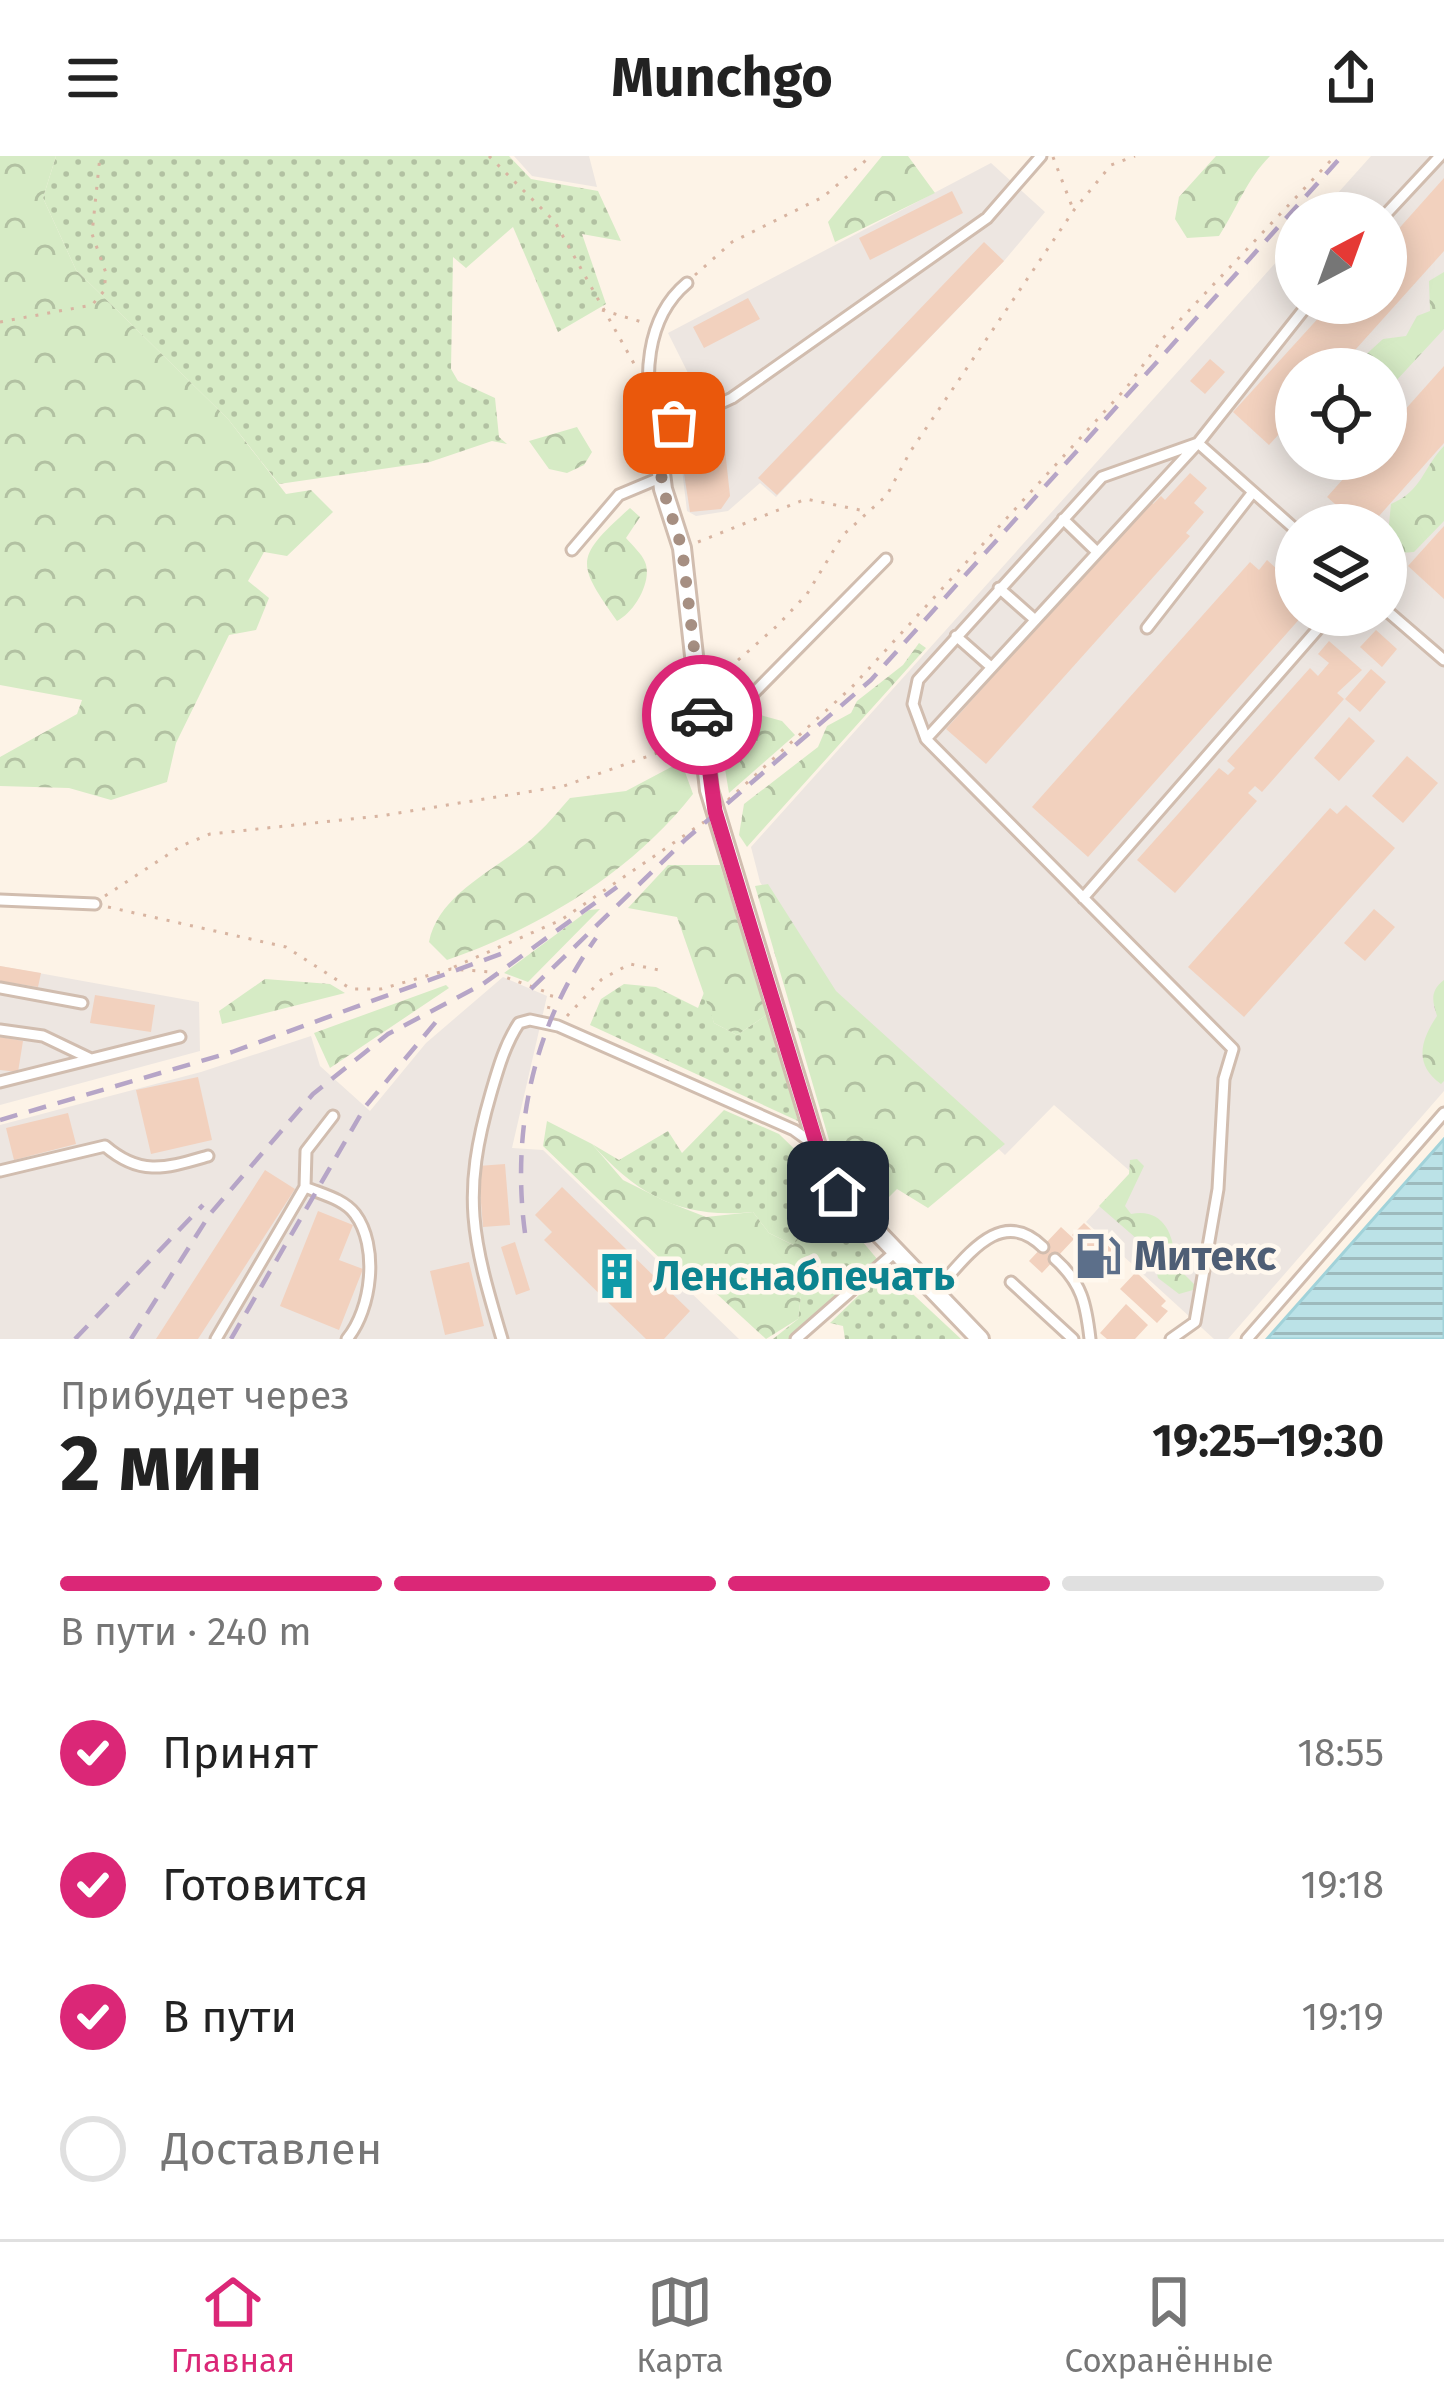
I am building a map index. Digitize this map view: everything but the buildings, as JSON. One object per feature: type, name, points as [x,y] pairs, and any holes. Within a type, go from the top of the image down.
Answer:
[{"type":"street","points":[[656,434],[662,477],[682,548],[709,790],[817,1146],[838,1192],[980,1339]]},
{"type":"lane","points":[[687,283],[663,303],[654,326],[650,381],[656,434],[732,398],[987,218],[1040,156]]},
{"type":"lane","points":[[1406,192],[1440,156]]},
{"type":"lane","points":[[926,739],[1198,442],[1292,324]]},
{"type":"lane","points":[[1198,442],[1275,511]]},
{"type":"lane","points":[[1171,1339],[1195,1322],[1218,1189],[1224,1079],[1233,1048],[926,739],[913,704],[914,691],[956,636],[1102,477],[1198,442]]},
{"type":"lane","points":[[572,550],[619,495],[662,477]]},
{"type":"lane","points":[[1147,628],[1253,492]]},
{"type":"lane","points":[[1063,519],[1096,550]]},
{"type":"lane","points":[[704,730],[741,706],[886,559]]},
{"type":"lane","points":[[999,588],[1033,618]]},
{"type":"lane","points":[[1407,628],[1444,660]]},
{"type":"lane","points":[[956,636],[990,666]]},
{"type":"lane","points":[[1083,898],[1312,636]]},
{"type":"lane","points":[[0,900],[95,904]]},
{"type":"lane","points":[[0,988],[82,1003]]},
{"type":"lane","points":[[502,1339],[478,1258],[470,1210],[471,1169],[510,1036],[519,1024],[558,1026],[794,1130],[817,1146]]},
{"type":"lane","points":[[0,1030],[43,1036],[92,1059]]},
{"type":"lane","points":[[0,1082],[180,1037]]},
{"type":"lane","points":[[1247,1339],[1444,1113]]},
{"type":"lane","points":[[216,1339],[305,1187],[307,1151],[333,1116]]},
{"type":"lane","points":[[0,1171],[105,1146],[121,1160],[153,1172],[208,1156]]},
{"type":"lane","points":[[305,1187],[348,1207],[360,1224],[372,1273],[346,1339]]},
{"type":"lane","points":[[934,1292],[989,1235],[1007,1228],[1027,1232],[1043,1247]]},
{"type":"lane","points":[[796,1339],[894,1253]]},
{"type":"lane","points":[[1055,1259],[1076,1277],[1086,1300],[1090,1339]]},
{"type":"lane","points":[[1011,1282],[1073,1339]]},
{"type":"path","points":[[0,322],[92,305],[104,291],[106,273],[92,234],[100,156]]},
{"type":"path","points":[[489,156],[539,200],[601,310],[650,381]]},
{"type":"path","points":[[687,283],[732,242],[823,197],[871,156]]},
{"type":"path","points":[[1053,156],[1074,210]]},
{"type":"path","points":[[700,693],[746,657],[807,594],[843,535],[886,495],[1074,210],[1119,156]]},
{"type":"path","points":[[1111,165],[1135,156]]},
{"type":"path","points":[[95,904],[286,946],[351,989],[381,989],[451,968],[561,920],[715,812],[852,687],[1127,387],[1163,338],[1335,156]]},
{"type":"path","points":[[601,310],[654,326]]},
{"type":"path","points":[[682,548],[806,499],[866,511]]},
{"type":"path","points":[[95,904],[181,846],[210,834],[380,816],[564,786],[704,730]]},
{"type":"path","points":[[558,1026],[602,980],[630,964],[664,971]]},
{"type":"path","points":[[451,968],[497,973],[552,994],[545,1022]]},
{"type":"shaded area","points":[[514,156],[589,156],[597,187],[532,176]]},
{"type":"shaded area","points":[[1371,156],[1444,156],[1444,1091],[1228,1339],[1214,1339],[1086,1222],[1131,1172],[1054,1105],[1005,1155],[830,992],[760,882],[751,847],[1275,263],[1275,324],[1407,324],[1407,192],[1339,192]]},
{"type":"shaded area","points":[[991,163],[1045,212],[1004,261],[776,497],[760,483],[728,511],[696,516],[687,511],[677,428],[663,393],[691,379],[668,333]]},
{"type":"shaded area","points":[[0,966],[199,1002],[200,1051],[0,1105]]},
{"type":"shaded area","points":[[503,977],[547,996],[512,1148],[543,1150],[739,1339],[0,1339],[0,1125],[201,1072],[311,1036],[320,1066],[370,1111],[426,1043]]},
{"type":"green space","points":[[0,156],[56,156],[43,198],[76,270],[228,419],[286,494],[311,490],[333,512],[287,556],[264,552],[248,581],[269,598],[256,630],[229,635],[176,743],[167,782],[111,800],[69,788],[0,786],[0,757],[77,714],[82,700],[0,685]]},
{"type":"green space","points":[[56,156],[509,156],[531,179],[598,191],[621,241],[582,234],[606,304],[558,332],[513,227],[466,268],[453,257],[451,369],[458,381],[495,398],[499,437],[507,444],[492,441],[430,462],[279,484],[228,419],[76,270],[43,198]]},
{"type":"green space","points":[[882,156],[908,156],[935,193],[835,242],[828,222]]},
{"type":"green space","points":[[1216,156],[1270,156],[1219,236],[1187,238],[1175,219],[1179,197]]},
{"type":"green space","points":[[1444,272],[1444,329],[1407,369],[1407,348],[1373,348],[1383,339],[1406,336],[1417,316],[1430,311],[1429,281]]},
{"type":"green space","points":[[577,427],[592,452],[584,465],[567,473],[549,469],[529,441]]},
{"type":"green space","points":[[1444,446],[1444,521],[1414,552],[1407,552],[1407,504],[1391,504],[1416,486]]},
{"type":"green space","points":[[630,508],[640,517],[626,538],[647,570],[635,604],[617,621],[594,586],[587,562],[598,539]]},
{"type":"green space","points":[[919,643],[926,648],[747,847],[739,835],[744,804],[818,747],[827,726],[851,713],[857,701],[903,665]]},
{"type":"green space","points":[[757,714],[782,721],[795,735],[729,793],[720,739]]},
{"type":"green space","points":[[675,765],[685,772],[693,794],[613,872],[550,914],[482,947],[447,960],[429,942],[435,924],[458,894],[537,834],[570,798],[626,791]]},
{"type":"green space","points":[[668,865],[720,865],[768,1014],[737,1035],[714,1023],[677,917],[628,908]]},
{"type":"green space","points":[[768,884],[836,991],[1005,1144],[928,1208],[897,1189],[878,1208],[854,1190],[834,1157],[755,886]]},
{"type":"green space","points":[[600,909],[528,982],[504,973],[589,910]]},
{"type":"green space","points":[[265,979],[330,984],[345,993],[222,1024],[219,1011]]},
{"type":"green space","points":[[1444,980],[1441,1084],[1427,1069],[1422,1052],[1437,1016],[1434,992]]},
{"type":"green space","points":[[624,984],[656,987],[698,1008],[705,990],[714,1023],[737,1035],[768,1014],[798,1121],[590,1025],[601,999]]},
{"type":"green space","points":[[446,985],[449,988],[330,1068],[314,1033]]},
{"type":"green space","points":[[724,1110],[779,1134],[812,1166],[829,1202],[878,1260],[790,1339],[773,1339],[798,1319],[802,1288],[821,1282],[824,1260],[769,1233],[753,1212],[684,1208],[645,1191],[592,1144],[619,1160],[668,1131],[682,1153]]},
{"type":"green space","points":[[547,1121],[592,1144],[623,1180],[706,1217],[753,1212],[769,1233],[793,1245],[812,1224],[823,1222],[831,1228],[821,1283],[802,1288],[798,1319],[766,1339],[706,1284],[693,1290],[543,1146]]},
{"type":"green space","points":[[1137,1159],[1144,1166],[1125,1206],[1131,1214],[1152,1215],[1165,1226],[1173,1243],[1174,1264],[1195,1285],[1193,1290],[1179,1294],[1158,1278],[1152,1252],[1099,1206],[1129,1174],[1130,1160]]},
{"type":"green space","points":[[886,1269],[961,1339],[845,1339],[843,1326],[830,1323]]},
{"type":"water","points":[[1444,1139],[1444,1339],[1267,1339]]},
{"type":"railway","points":[[531,989],[686,839],[871,680],[1342,156]]},
{"type":"railway","points":[[131,1339],[210,1214],[313,1094],[388,1034],[483,984],[617,887]]},
{"type":"railway","points":[[525,1233],[521,1155],[532,1079],[557,1006],[596,938]]},
{"type":"railway","points":[[0,1120],[232,1052],[509,951]]},
{"type":"railway","points":[[231,1339],[365,1107],[440,1017]]},
{"type":"railway","points":[[75,1339],[203,1205]]},
{"type":"way so far","points":[[674,423],[656,434],[663,489],[682,548],[702,715]]},
{"type":"place","name":"Митекс","points":[[1098,1256]]},
{"type":"place","name":"Ленснабпечать","points":[[617,1276]]},
{"type":"route","points":[[702,715],[709,790],[817,1146],[838,1192]]}]
